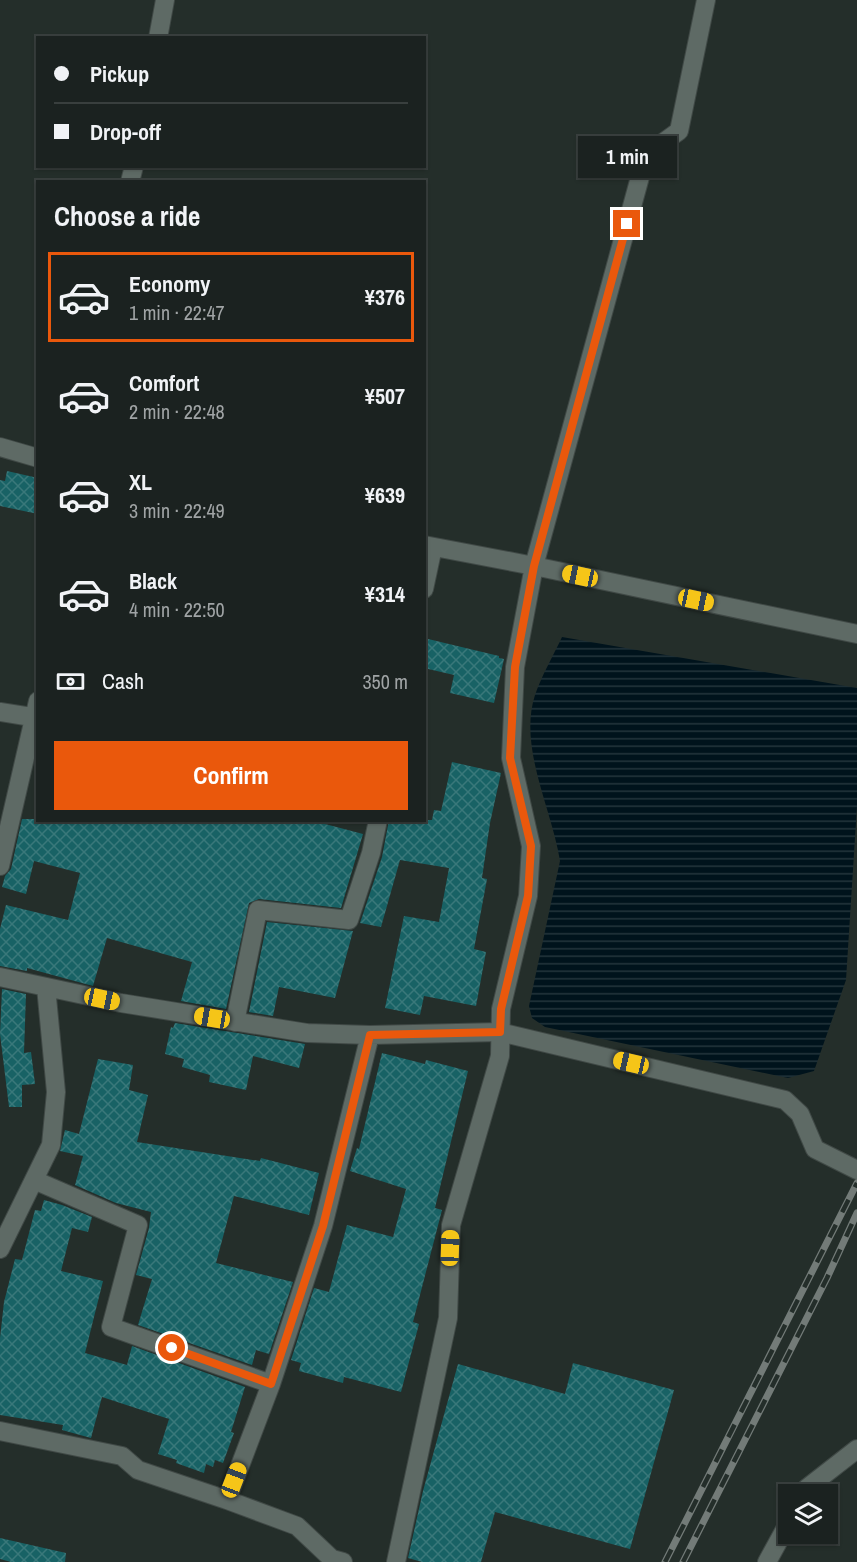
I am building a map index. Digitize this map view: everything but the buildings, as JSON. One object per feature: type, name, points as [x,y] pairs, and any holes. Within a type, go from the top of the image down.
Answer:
[{"type":"street","points":[[158,36],[165,0]]},
{"type":"street","points":[[396,1562],[448,1318],[451,1225],[500,1056],[501,1009],[528,896],[531,846],[510,758],[515,667],[534,566],[646,155],[679,131],[706,0]]},
{"type":"street","points":[[0,447],[36,457]]},
{"type":"street","points":[[426,572],[429,546],[857,634]]},
{"type":"street","points":[[0,712],[36,712],[0,866]]},
{"type":"street","points":[[235,1022],[258,910],[349,920],[371,853],[378,822]]},
{"type":"street","points":[[0,977],[121,1003],[307,1033],[370,1035],[500,1032],[785,1100],[800,1114],[815,1149],[857,1170]]},
{"type":"street","points":[[0,1249],[51,1145],[56,1092],[46,987]]},
{"type":"street","points":[[227,1500],[271,1384],[323,1226],[370,1035]]},
{"type":"street","points":[[34,1180],[138,1225],[111,1327],[271,1384]]},
{"type":"street","points":[[0,1431],[122,1456],[138,1470],[297,1526],[332,1559],[343,1562]]},
{"type":"street","points":[[812,1484],[857,1449]]},
{"type":"street","points":[[767,1562],[778,1542]]},
{"type":"water","points":[[562,637],[857,688],[857,806],[846,980],[814,1071],[788,1078],[545,1027],[532,1018],[529,1006],[560,861],[533,757],[531,715],[535,695]]},
{"type":"railway","points":[[665,1562],[857,1183]]},
{"type":"railway","points":[[683,1562],[827,1278],[857,1213]]},
{"type":"route","points":[[172,1348],[271,1384],[323,1226],[370,1035],[500,1032],[501,1009],[528,896],[531,846],[510,758],[515,667],[534,566],[627,224]]}]
